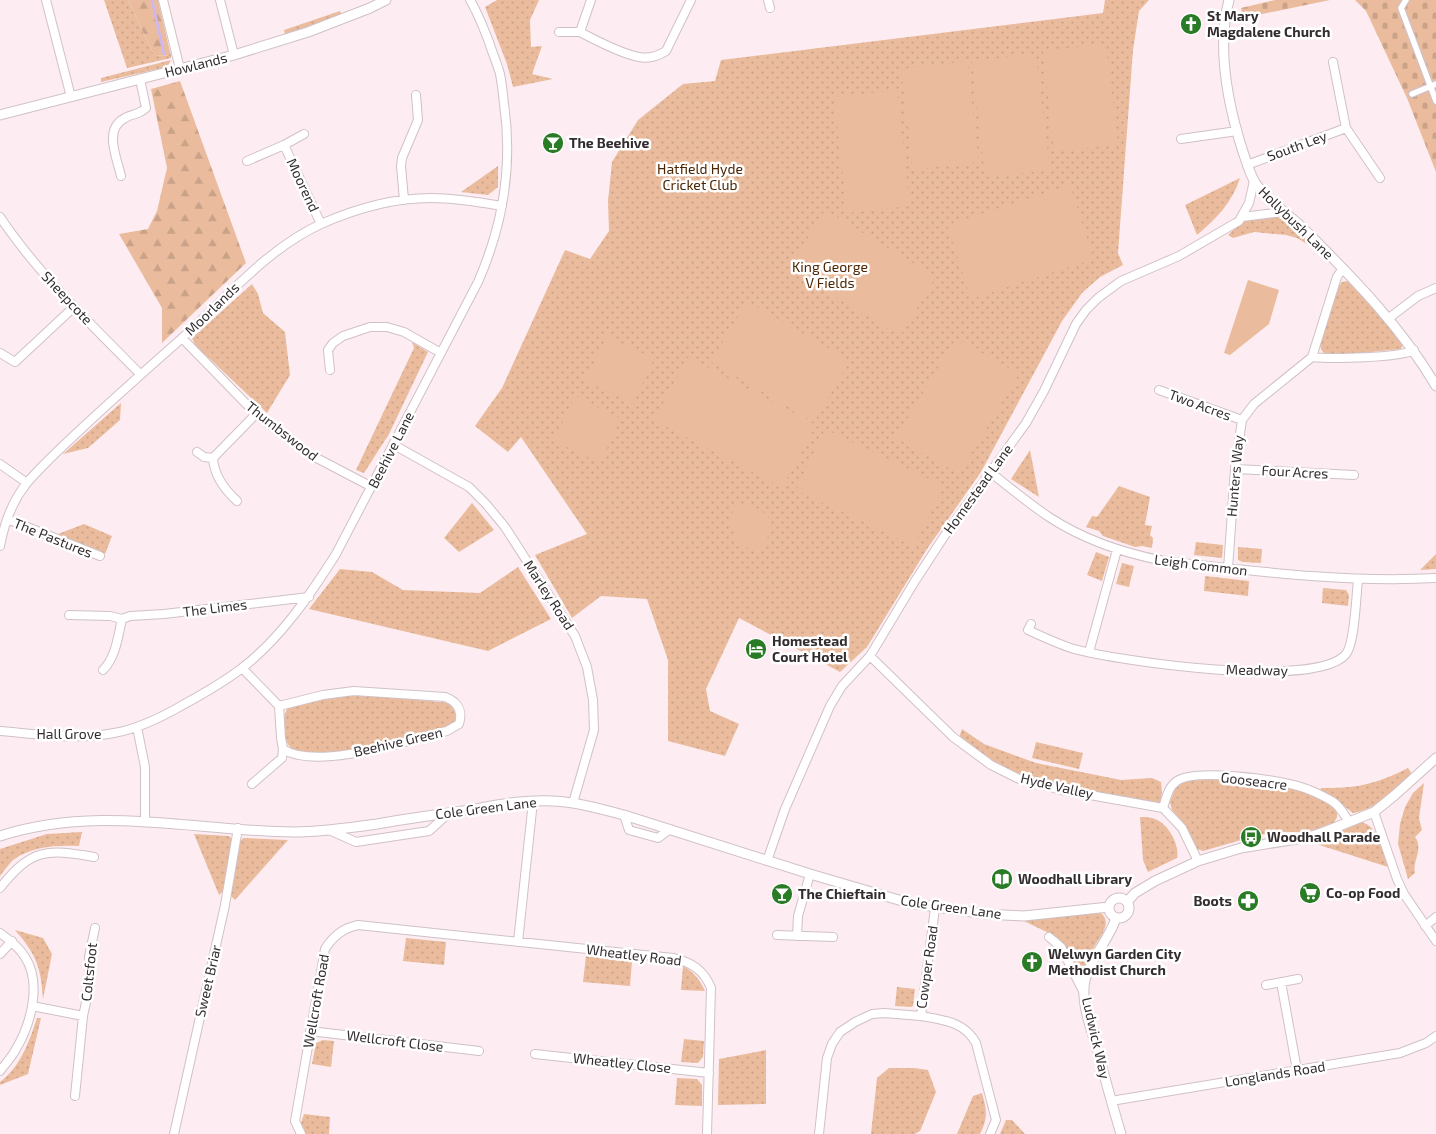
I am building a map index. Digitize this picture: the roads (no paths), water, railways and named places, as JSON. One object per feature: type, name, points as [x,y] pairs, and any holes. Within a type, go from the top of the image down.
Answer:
[{"type":"street","points":[[46,0],[71,98]]},
{"type":"street","points":[[163,0],[180,69]]},
{"type":"street","points":[[220,0],[234,55]]},
{"type":"street","name":"Howlands","points":[[0,115],[234,55],[308,32],[386,0]]},
{"type":"street","name":"Beehive Lane","points":[[137,727],[157,719],[198,697],[242,668],[268,644],[309,597],[336,554],[372,487],[490,256],[502,206],[508,148],[507,121],[500,74],[478,14],[470,0]]},
{"type":"street","points":[[580,32],[591,0]]},
{"type":"street","points":[[559,32],[580,32],[594,40],[639,57],[658,56],[666,51],[691,0]]},
{"type":"street","name":"Hollybush Lane","points":[[1229,0],[1225,17],[1224,50],[1228,91],[1237,131],[1254,181],[1265,196],[1302,226],[1389,318],[1414,350],[1436,386]]},
{"type":"street","points":[[1406,0],[1401,8],[1433,85],[1436,101]]},
{"type":"street","points":[[1333,62],[1346,128],[1380,178]]},
{"type":"street","points":[[121,176],[112,138],[116,124],[125,118],[138,115],[146,108],[140,79]]},
{"type":"street","points":[[1412,94],[1433,85]]},
{"type":"street","points":[[404,200],[401,166],[402,158],[418,120],[416,95]]},
{"type":"street","name":"South Ley","points":[[1247,165],[1346,128]]},
{"type":"street","points":[[1181,138],[1237,131]]},
{"type":"street","name":"Moorend","points":[[247,162],[304,134]]},
{"type":"street","name":"Moorend","points":[[284,145],[321,224]]},
{"type":"street","name":"Homestead Lane","points":[[768,861],[784,809],[830,706],[842,686],[870,656],[930,558],[1026,423],[1044,391],[1076,324],[1086,310],[1098,298],[1121,281],[1179,256],[1233,226],[1242,217],[1251,198],[1254,181]]},
{"type":"street","name":"Moorlands","points":[[0,546],[7,519],[27,484],[67,442],[265,260],[300,236],[321,224],[362,209],[404,200],[455,199],[502,206]]},
{"type":"street","points":[[1242,217],[1283,212]]},
{"type":"street","name":"Sheepcote","points":[[0,217],[27,254],[74,307],[140,374]]},
{"type":"street","points":[[1343,268],[1337,277],[1312,356],[1328,359],[1363,357],[1408,353],[1414,350]]},
{"type":"street","points":[[1389,318],[1418,296],[1436,288]]},
{"type":"street","points":[[0,353],[15,362],[74,307]]},
{"type":"street","points":[[330,370],[328,350],[333,343],[343,336],[370,328],[387,328],[404,332],[441,353]]},
{"type":"street","name":"Thumbswood","points":[[182,338],[256,414],[309,454],[372,487]]},
{"type":"street","name":"Hunters Way","points":[[1228,568],[1235,469],[1242,420],[1254,404],[1312,356]]},
{"type":"street","name":"Two Acres","points":[[1159,390],[1242,420]]},
{"type":"street","points":[[213,458],[256,414]]},
{"type":"street","name":"Marley Road","points":[[394,445],[469,487],[486,504],[505,527],[575,636],[589,676],[593,700],[594,730],[573,803]]},
{"type":"street","points":[[197,452],[204,457],[213,458]]},
{"type":"street","points":[[213,458],[216,472],[228,493],[237,501]]},
{"type":"street","points":[[0,464],[27,484]]},
{"type":"street","name":"Four Acres","points":[[1235,469],[1354,475]]},
{"type":"street","name":"Leigh Common","points":[[990,472],[1049,517],[1117,550],[1164,561],[1318,578],[1358,580],[1436,578]]},
{"type":"street","name":"The Pastures","points":[[7,519],[100,556]]},
{"type":"street","points":[[1089,652],[1117,550]]},
{"type":"street","name":"Meadway","points":[[1031,624],[1028,630],[1074,649],[1089,652],[1148,662],[1210,669],[1301,670],[1329,665],[1341,659],[1347,653],[1358,580]]},
{"type":"street","name":"The Limes","points":[[69,615],[110,616],[122,619],[130,616],[164,614],[309,597]]},
{"type":"street","points":[[103,670],[107,666],[114,650],[122,619]]},
{"type":"street","name":"Hyde Valley","points":[[870,656],[954,737],[991,765],[1019,779],[1062,790],[1163,808]]},
{"type":"street","points":[[242,668],[279,706],[283,749],[282,758],[252,784]]},
{"type":"street","name":"Beehive Green","points":[[279,706],[323,695],[354,691],[446,698],[457,704],[461,717],[459,724],[447,731],[360,752],[313,757],[296,755],[283,749]]},
{"type":"street","points":[[137,727],[145,767],[145,821]]},
{"type":"street","name":"Hall Grove","points":[[0,731],[91,736],[115,733],[137,727]]},
{"type":"street","points":[[1127,902],[1135,893],[1155,881],[1198,861],[1241,848],[1309,837],[1374,812],[1436,758]]},
{"type":"street","name":"Gooseacre","points":[[1163,808],[1168,792],[1177,781],[1195,776],[1239,777],[1265,779],[1302,787],[1333,802],[1342,810],[1349,822]]},
{"type":"street","points":[[518,942],[533,801]]},
{"type":"street","name":"Cole Green Lane","points":[[0,836],[20,829],[52,823],[97,819],[294,832],[329,830],[506,803],[554,801],[573,803],[624,815],[909,903],[986,914],[1024,916],[1110,907]]},
{"type":"street","points":[[1163,808],[1182,828],[1198,861]]},
{"type":"street","points":[[1374,812],[1397,879],[1410,904],[1436,941]]},
{"type":"street","points":[[329,830],[356,842],[429,831],[449,813]]},
{"type":"street","name":"Sweet Briar","points":[[174,1134],[225,905],[238,828]]},
{"type":"street","points":[[0,888],[20,865],[38,855],[59,852],[94,857]]},
{"type":"street","points":[[797,936],[798,916],[810,874]]},
{"type":"street","points":[[1120,898],[1127,902],[1129,907],[1128,913],[1124,917],[1116,918],[1111,913],[1110,907],[1111,903],[1120,898]]},
{"type":"street","name":"Cowper Road","points":[[819,1134],[827,1058],[832,1044],[840,1032],[872,1014],[920,1016],[936,908]]},
{"type":"street","points":[[1425,926],[1436,917]]},
{"type":"street","name":"Ludwick Way","points":[[1116,918],[1112,930],[1096,953],[1086,980],[1084,993],[1085,1004],[1121,1134]]},
{"type":"street","name":"Wellcroft Road","points":[[301,1134],[296,1127],[295,1121],[325,949],[330,940],[346,928],[358,925],[518,942]]},
{"type":"street","name":"Coltsfoot","points":[[75,1096],[83,1016],[90,984],[89,957],[95,928]]},
{"type":"street","points":[[0,934],[12,941],[26,957],[32,973],[33,988],[32,1006],[25,1030],[19,1043],[0,1071]]},
{"type":"street","points":[[778,935],[832,937]]},
{"type":"street","points":[[1048,937],[1061,947],[1084,993]]},
{"type":"street","points":[[0,954],[12,941]]},
{"type":"street","name":"Wheatley Road","points":[[518,942],[673,958],[687,961],[699,969],[711,988],[707,1134]]},
{"type":"street","points":[[1266,984],[1298,979]]},
{"type":"street","points":[[1281,982],[1296,1070]]},
{"type":"street","name":"Coltsfoot","points":[[32,1006],[83,1016]]},
{"type":"street","points":[[920,1016],[953,1022],[964,1027],[972,1035],[976,1042],[996,1120],[990,1134]]},
{"type":"street","name":"Wellcroft Close","points":[[310,1031],[479,1050]]},
{"type":"street","name":"Longlands Road","points":[[1111,1101],[1400,1053],[1426,1044],[1436,1036]]},
{"type":"street","name":"Wheatley Close","points":[[535,1054],[710,1073]]},
{"type":"waterway","points":[[152,0],[164,54]]},
{"type":"place","name":"St Mary Magdalene Church","points":[[1191,24]]},
{"type":"place","name":"The Beehive","points":[[553,143]]},
{"type":"place","name":"Homestead Court Hotel","points":[[756,649]]},
{"type":"place","name":"Woodhall Parade","points":[[1251,837]]},
{"type":"place","name":"Woodhall Library","points":[[1002,879]]},
{"type":"place","name":"Co-op Food","points":[[1310,893]]},
{"type":"place","name":"The Chieftain","points":[[782,894]]},
{"type":"place","name":"Boots","points":[[1248,901]]},
{"type":"place","name":"Welwyn Garden City Methodist Church","points":[[1032,962]]},
{"type":"park label","name":"Hatfield Hyde Cricket Club","points":[[700,177]]},
{"type":"park label","name":"King George V Fields","points":[[830,276]]}]
